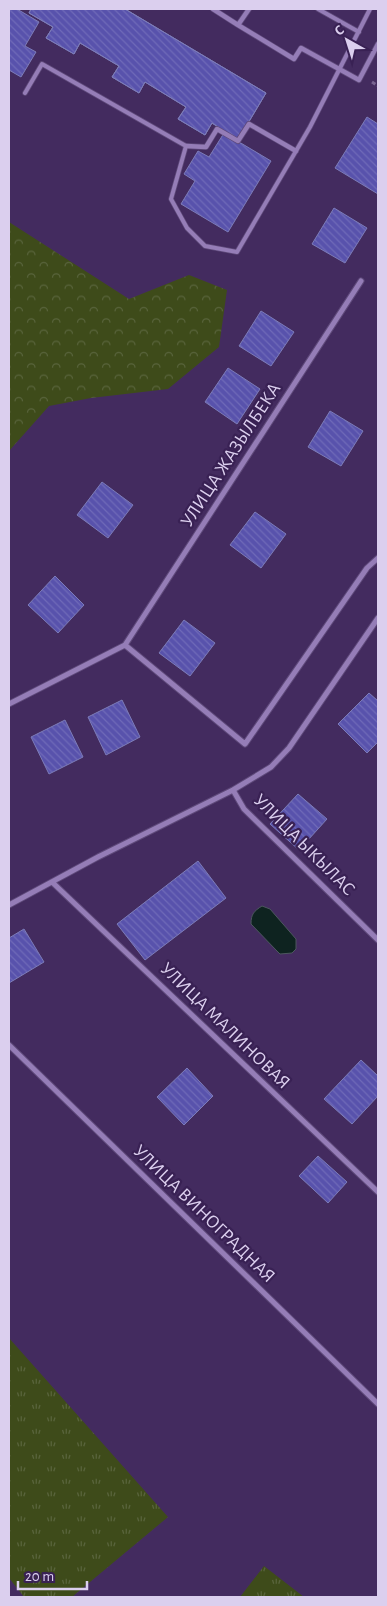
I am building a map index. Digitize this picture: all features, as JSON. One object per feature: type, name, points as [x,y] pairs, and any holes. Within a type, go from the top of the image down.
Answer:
[{"type":"street","points":[[212,9],[294,59],[301,48],[358,80],[378,44]]},
{"type":"street","points":[[238,25],[249,9]]},
{"type":"street","points":[[186,146],[206,147],[217,129],[238,141],[249,124],[296,151]]},
{"type":"street","name":"УЛИЦА ЖАЗЫЛБЕКА","points":[[125,645],[361,281]]},
{"type":"street","points":[[9,704],[125,645],[245,744],[367,568],[378,558]]},
{"type":"street","points":[[9,905],[233,790],[271,767],[290,748],[378,618]]},
{"type":"street","name":"УЛИЦА ЫКЫЛАС","points":[[233,790],[244,810],[378,940]]},
{"type":"street","name":"УЛИЦА МАЛИНОВАЯ","points":[[52,882],[378,1192]]},
{"type":"street","name":"УЛИЦА ВИНОГРАДНАЯ","points":[[9,1045],[378,1404]]},
{"type":"lane","points":[[318,9],[359,32]]},
{"type":"lane","points":[[25,93],[42,64],[186,146],[171,199],[187,228],[205,246],[237,252],[296,151],[340,70],[370,9]]},
{"type":"green space","points":[[9,222],[129,299],[189,275],[227,290],[219,347],[168,389],[91,398],[49,406],[9,451]]},
{"type":"green space","points":[[9,1338],[168,1517],[72,1597],[24,1597],[9,1578]]},
{"type":"green space","points":[[264,1566],[304,1597],[240,1597]]},
{"type":"shaded area","points":[[262,906],[270,909],[296,939],[296,949],[292,953],[280,954],[251,924],[253,913]]},
{"type":"building","points":[[9,9],[17,9],[39,22],[25,46],[36,52],[21,77],[9,70]]},
{"type":"building","points":[[31,9],[125,9],[266,93],[238,140],[212,123],[205,135],[178,119],[186,107],[145,82],[139,93],[112,77],[119,66],[80,43],[74,54],[46,38],[53,27],[29,13]]},
{"type":"building","points":[[31,9],[125,9],[266,93],[238,140],[212,123],[205,135],[178,119],[186,107],[145,82],[139,93],[112,77],[119,66],[80,43],[74,54],[46,38],[53,27],[29,13]]},
{"type":"building","points":[[367,117],[378,124],[378,194],[335,168]]},
{"type":"building","points":[[224,133],[271,161],[228,232],[181,204],[195,181],[184,174],[198,151],[209,157]]},
{"type":"building","points":[[334,208],[367,228],[345,263],[312,244]]},
{"type":"building","points":[[261,311],[294,332],[271,366],[239,346]]},
{"type":"building","points":[[228,368],[260,389],[237,424],[205,402]]},
{"type":"building","points":[[330,411],[363,431],[341,466],[308,447]]},
{"type":"building","points":[[102,482],[133,505],[108,538],[77,515]]},
{"type":"building","points":[[255,512],[286,534],[261,568],[230,545]]},
{"type":"building","points":[[55,576],[84,605],[58,633],[28,605]]},
{"type":"building","points":[[184,620],[215,643],[190,676],[159,653]]},
{"type":"building","points":[[369,693],[378,701],[378,742],[367,753],[338,724]]},
{"type":"building","points":[[122,700],[140,737],[106,755],[88,717]]},
{"type":"building","points":[[65,720],[83,757],[49,774],[31,737]]},
{"type":"building","points":[[298,794],[327,819],[299,850],[270,824]]},
{"type":"building","points":[[198,861],[226,898],[145,960],[117,924]]},
{"type":"building","points":[[24,929],[44,962],[9,983],[9,938]]},
{"type":"building","points":[[361,1060],[378,1076],[378,1096],[352,1124],[324,1099]]},
{"type":"building","points":[[187,1068],[213,1096],[184,1125],[157,1097]]},
{"type":"building","points":[[318,1156],[347,1182],[328,1203],[299,1176]]}]
